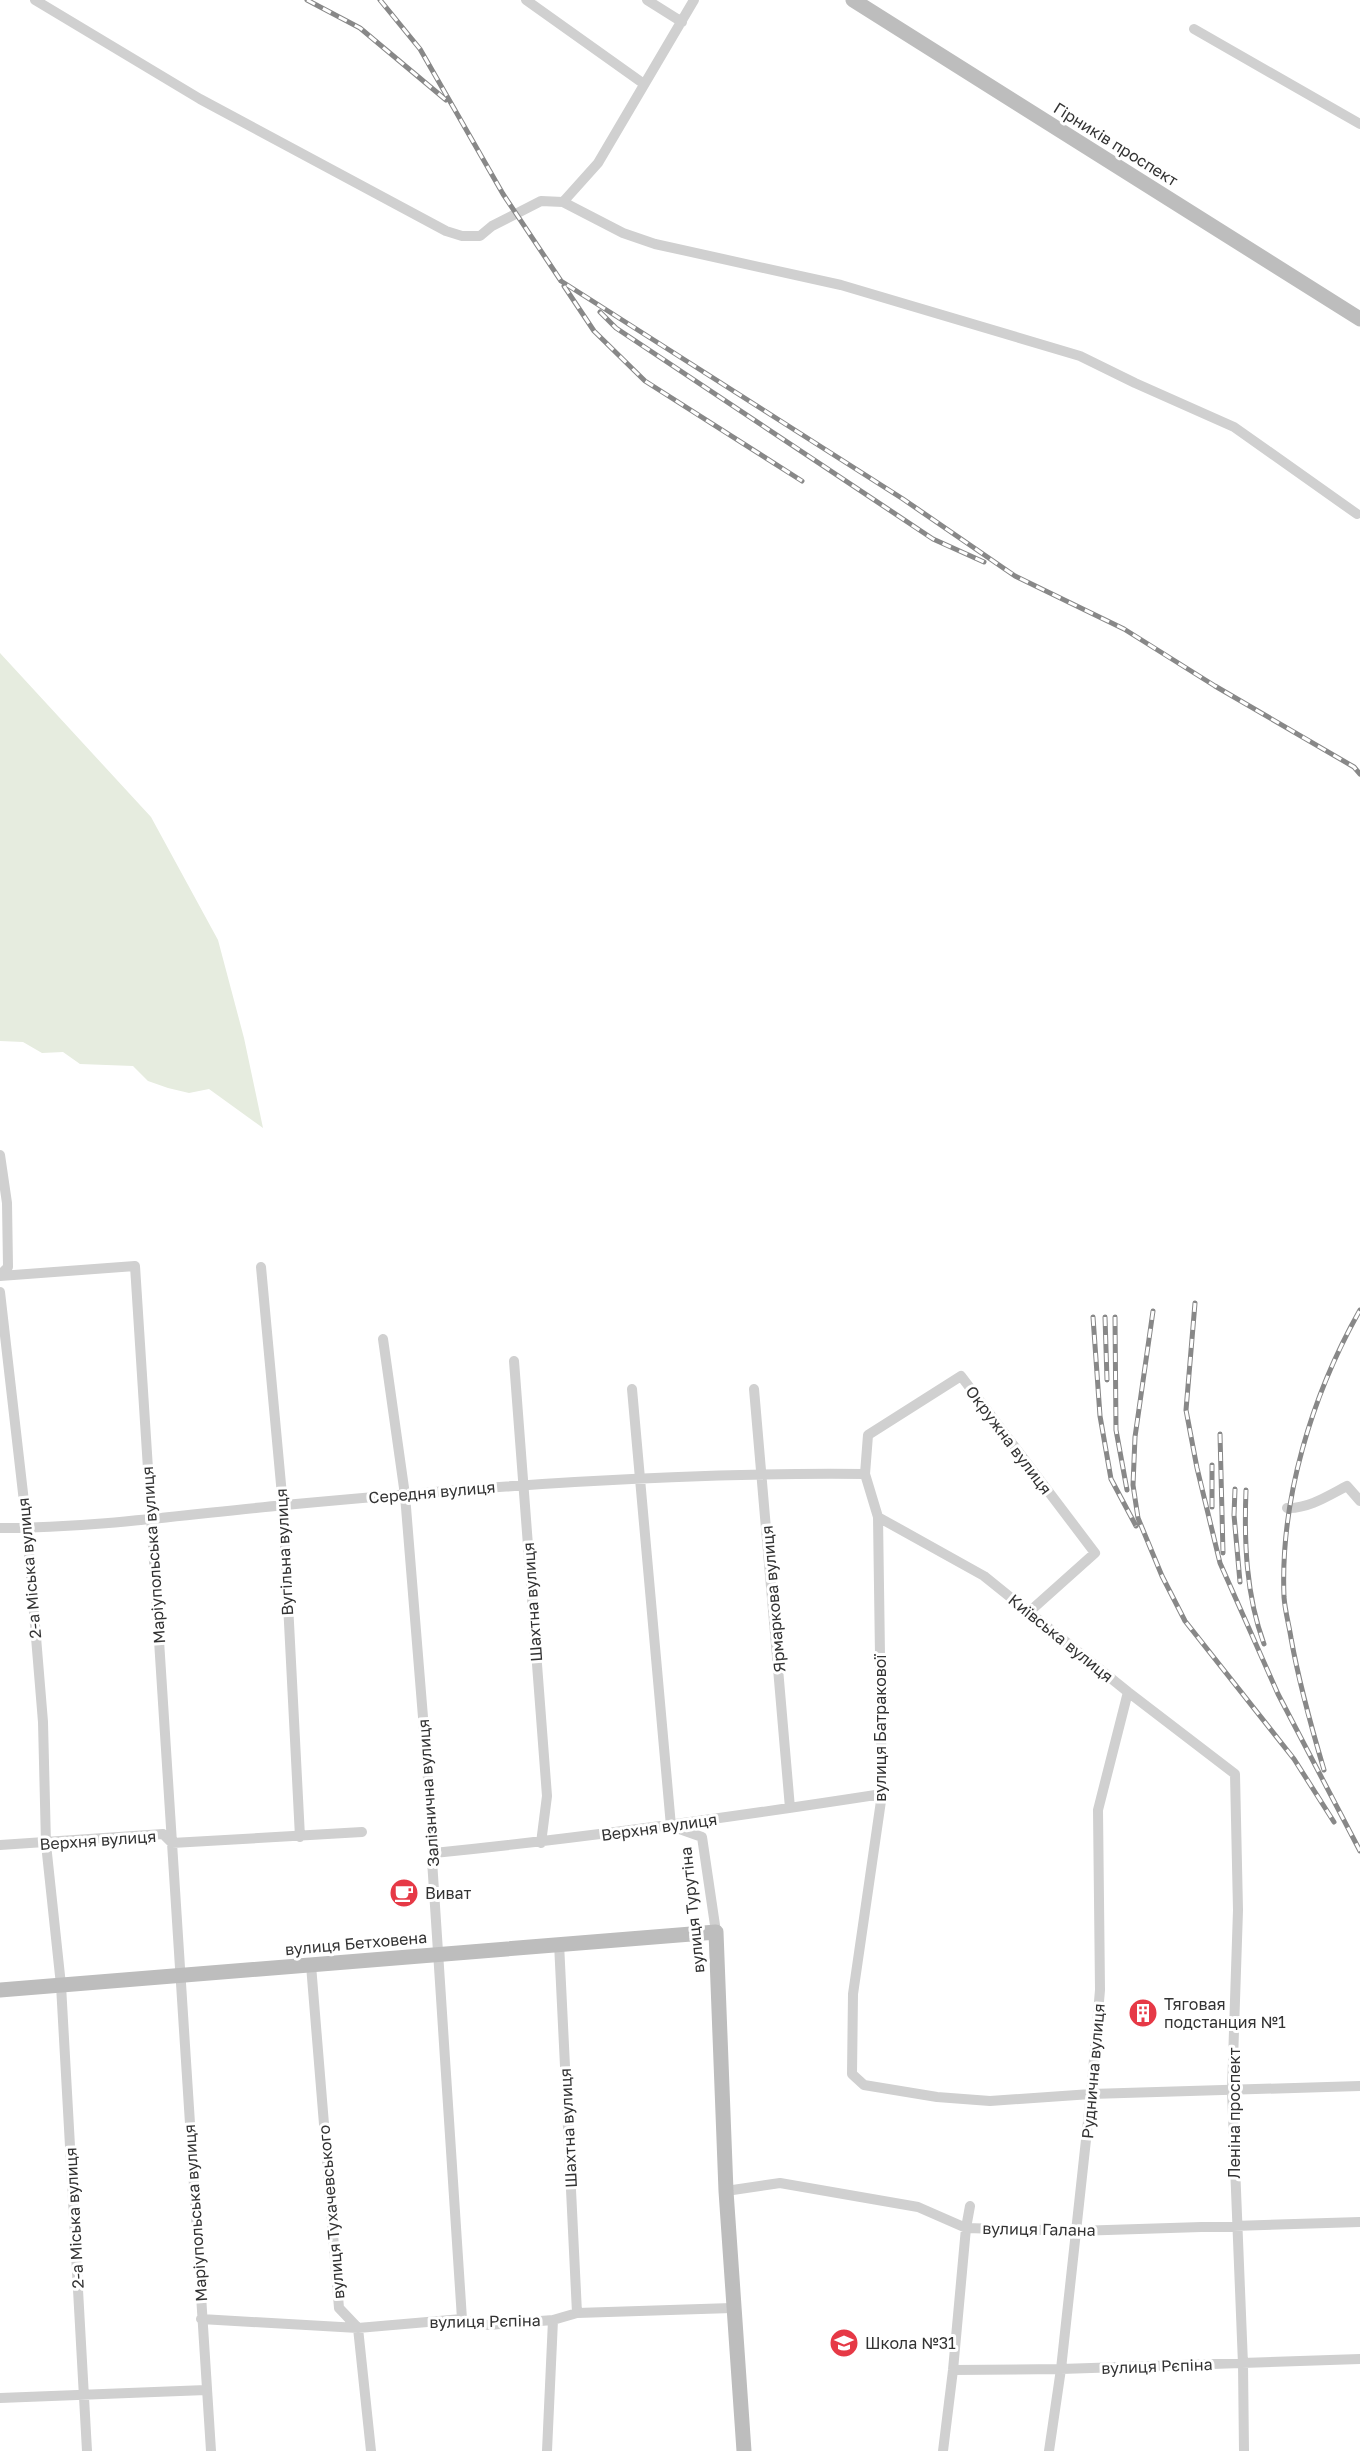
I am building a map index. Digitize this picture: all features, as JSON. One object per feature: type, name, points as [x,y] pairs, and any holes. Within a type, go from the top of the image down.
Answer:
[{"type":"street","points":[[34,0],[200,99],[446,231],[462,236],[480,236],[492,226],[541,201],[563,202],[623,233],[655,244],[841,285],[1080,356],[1234,427],[1357,514]]},
{"type":"street","points":[[526,0],[644,84]]},
{"type":"street","points":[[647,0],[682,22]]},
{"type":"street","points":[[563,202],[598,163],[694,0]]},
{"type":"street","name":"Гірників проспект","points":[[853,0],[1360,319]]},
{"type":"street","points":[[1194,29],[1360,124]]},
{"type":"street","points":[[0,1155],[7,1203],[8,1267],[0,1275]]},
{"type":"street","name":"Маріупольська вулиця","points":[[0,1275],[135,1266],[211,2451]]},
{"type":"street","name":"Вугільна вулиця","points":[[261,1267],[283,1506],[300,1837]]},
{"type":"street","name":"2-а Міська вулиця","points":[[0,1292],[27,1528],[43,1722],[46,1844],[61,1985],[87,2451]]},
{"type":"street","name":"Залізнична вулиця","points":[[383,1339],[405,1495],[434,1853],[432,1860],[437,1955],[462,2319]]},
{"type":"street","name":"Шахтна вулиця","points":[[514,1361],[547,1796],[541,1843]]},
{"type":"street","name":"Окружна вулиця","points":[[865,1474],[868,1435],[961,1376],[1095,1553],[1029,1612]]},
{"type":"street","name":"вулиця Турутіна","points":[[632,1389],[642,1477],[671,1826],[702,1837],[716,1932],[732,2308],[744,2451]]},
{"type":"street","name":"Ярмаркова вулиця","points":[[754,1389],[790,1808]]},
{"type":"street","name":"Середня вулиця","points":[[0,1528],[151,1520],[405,1495],[642,1477],[763,1473],[865,1474]]},
{"type":"street","name":"вулиця Батракової","points":[[865,1474],[878,1517],[882,1794],[853,1994],[852,2074],[864,2085],[937,2097],[990,2101],[1091,2094]]},
{"type":"street","points":[[1287,1508],[1298,1508],[1323,1499],[1347,1486],[1360,1501]]},
{"type":"street","name":"Київська вулиця","points":[[878,1517],[984,1576],[1128,1692],[1235,1774]]},
{"type":"street","name":"Руднична вулиця","points":[[1049,2451],[1061,2369],[1100,1990],[1098,1810],[1128,1692]]},
{"type":"street","name":"Леніна проспект","points":[[1235,1774],[1238,1910],[1232,2091],[1243,2364],[1244,2451]]},
{"type":"street","name":"Верхня вулиця","points":[[434,1853],[541,1843],[671,1826],[882,1794]]},
{"type":"street","name":"Верхня вулиця","points":[[0,1845],[46,1844],[163,1834],[172,1844],[362,1832]]},
{"type":"street","name":"вулиця Бетховена","points":[[0,1990],[716,1932]]},
{"type":"street","name":"Шахтна вулиця","points":[[559,1943],[577,2313]]},
{"type":"street","name":"вулиця Тухачевського","points":[[310,1965],[339,2308],[358,2328]]},
{"type":"street","points":[[1091,2094],[1360,2086]]},
{"type":"street","name":"вулиця Галана","points":[[726,2191],[780,2183],[918,2207],[966,2228],[1076,2231],[1360,2222]]},
{"type":"street","points":[[943,2451],[970,2206]]},
{"type":"street","name":"вулиця Рєпіна","points":[[201,2319],[358,2328],[462,2319],[488,2325],[553,2320],[577,2313],[732,2308]]},
{"type":"street","points":[[547,2451],[553,2320]]},
{"type":"street","points":[[358,2328],[371,2451]]},
{"type":"street","name":"вулиця Рєпіна","points":[[953,2370],[1061,2369],[1360,2359]]},
{"type":"street","points":[[0,2398],[206,2390]]},
{"type":"shaded area","points":[[0,653],[151,817],[218,940],[244,1038],[263,1128],[209,1089],[189,1093],[148,1081],[133,1066],[80,1064],[63,1052],[42,1053],[23,1042],[0,1041]]},
{"type":"railway","points":[[307,0],[360,28],[446,100]]},
{"type":"railway","points":[[380,0],[420,49],[503,194],[561,281],[903,499],[1015,576],[1124,629],[1215,686],[1354,767],[1360,774]]},
{"type":"railway","points":[[564,286],[594,331],[645,381],[802,481]]},
{"type":"railway","points":[[600,312],[616,328],[933,539],[984,562]]},
{"type":"railway","points":[[1195,1303],[1186,1410],[1197,1468],[1220,1563],[1278,1694],[1360,1851]]},
{"type":"railway","points":[[1324,1770],[1294,1655],[1284,1597],[1284,1560],[1287,1523],[1302,1449],[1327,1377],[1360,1310]]},
{"type":"railway","points":[[1153,1311],[1135,1437],[1133,1485],[1138,1518],[1162,1576],[1185,1621],[1294,1759],[1334,1822]]},
{"type":"railway","points":[[1093,1317],[1100,1416],[1111,1479],[1136,1526]]},
{"type":"railway","points":[[1105,1317],[1107,1380]]},
{"type":"railway","points":[[1115,1317],[1116,1430],[1127,1490]]},
{"type":"railway","points":[[1220,1434],[1223,1553]]},
{"type":"railway","points":[[1212,1465],[1212,1507]]},
{"type":"railway","points":[[1235,1489],[1234,1515],[1240,1582]]},
{"type":"railway","points":[[1246,1490],[1245,1529],[1250,1587],[1253,1607],[1264,1644]]},
{"type":"place","name":"Виват","points":[[404,1893]]},
{"type":"place","name":"Тяговая подстанция №1","points":[[1143,2013]]},
{"type":"place","name":"Школа №31","points":[[844,2343]]}]
